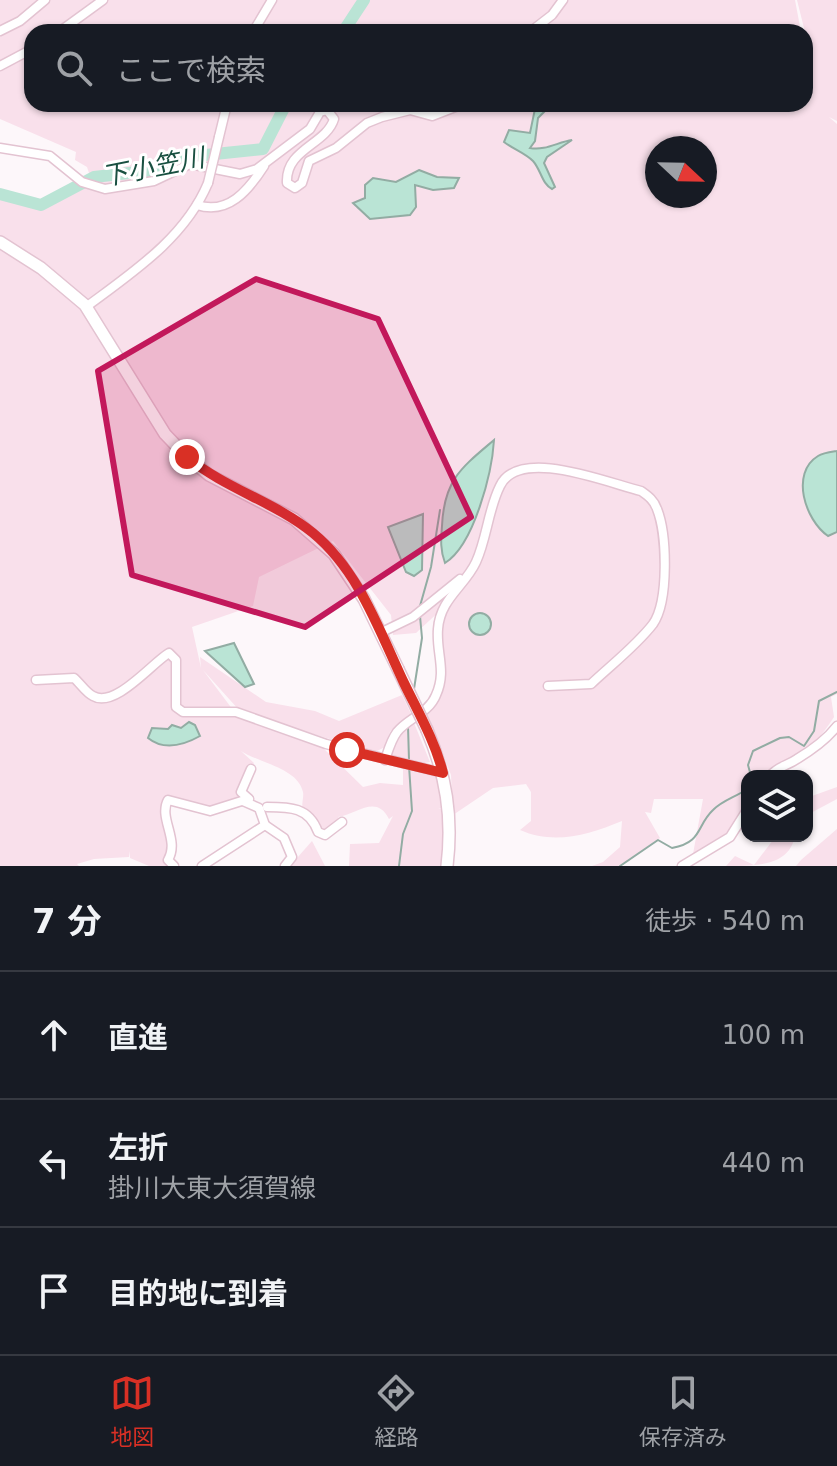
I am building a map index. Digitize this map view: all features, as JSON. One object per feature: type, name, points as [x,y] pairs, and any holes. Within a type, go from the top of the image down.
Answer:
[{"type":"main road","points":[[0,242],[41,268],[86,307],[165,434],[209,475],[294,519],[314,534],[350,573],[427,730],[443,773],[449,803],[447,866]]},
{"type":"street","points":[[0,31],[20,21],[45,0]]},
{"type":"street","points":[[70,24],[103,0]]},
{"type":"street","points":[[258,24],[272,0]]},
{"type":"street","points":[[540,24],[563,0]]},
{"type":"street","points":[[0,66],[24,53]]},
{"type":"street","points":[[86,307],[161,248],[197,205],[208,183],[225,112]]},
{"type":"street","points":[[197,205],[215,209],[229,204],[284,146],[310,129],[323,112]]},
{"type":"street","points":[[328,112],[333,115],[333,124],[295,159],[286,181],[291,187],[302,183],[309,161],[336,148],[367,123],[397,112]]},
{"type":"street","points":[[413,112],[432,116],[442,112]]},
{"type":"street","points":[[0,148],[50,156],[79,180],[97,189],[154,181],[190,164],[240,174],[264,166]]},
{"type":"street","points":[[385,760],[397,732],[436,697],[443,674],[438,630],[441,614],[478,559],[501,484],[510,472],[553,468],[641,491],[653,500],[658,510],[665,551],[664,578],[654,623],[591,684],[548,686]]},
{"type":"street","points":[[380,633],[413,617],[446,587],[464,577]]},
{"type":"street","points":[[36,680],[74,678],[94,697],[101,699],[140,679],[169,653],[176,660],[176,707],[183,712],[236,712],[316,741],[443,773]]},
{"type":"street","points":[[776,770],[820,743],[837,726]]},
{"type":"street","points":[[251,769],[241,792],[245,800],[259,808],[265,825],[284,838],[292,857],[285,866]]},
{"type":"street","points":[[178,866],[168,860],[172,849],[165,814],[168,800],[210,811],[245,800],[283,811]]},
{"type":"street","points":[[267,807],[298,808],[313,821],[318,832],[325,835],[342,822]]},
{"type":"street","points":[[682,866],[730,837],[741,820]]},
{"type":"street","points":[[202,866],[265,825]]},
{"type":"highlighted area","points":[[256,279],[378,319],[471,517],[305,627],[132,575],[98,371]]},
{"type":"shaded area","points":[[0,0],[795,0],[800,24],[24,24],[24,112],[813,112],[813,24],[803,24],[797,0],[837,0],[837,121],[829,117],[837,124],[837,456],[806,468],[804,499],[837,532],[837,694],[831,697],[834,717],[818,739],[797,758],[776,770],[741,770],[741,816],[708,853],[693,854],[703,799],[654,799],[651,813],[645,812],[660,838],[619,866],[592,866],[603,862],[620,847],[622,821],[571,836],[546,837],[520,830],[531,821],[531,792],[526,784],[493,788],[453,815],[451,775],[427,714],[440,672],[439,636],[443,608],[416,633],[393,635],[391,615],[333,541],[259,577],[253,606],[192,627],[201,668],[200,657],[266,702],[315,711],[339,721],[402,695],[411,714],[390,732],[385,747],[373,753],[239,710],[203,670],[236,714],[316,741],[363,787],[380,783],[403,785],[403,769],[437,777],[442,808],[438,808],[443,809],[442,866],[349,866],[350,844],[379,843],[393,816],[389,819],[378,808],[366,808],[338,817],[341,821],[325,835],[303,811],[303,792],[294,777],[241,751],[254,763],[240,784],[237,798],[216,806],[181,800],[165,806],[171,856],[163,862],[171,866],[149,866],[130,858],[130,851],[129,857],[94,859],[77,864],[79,866],[0,866],[0,198],[47,207],[91,179],[87,167],[75,160],[76,152],[0,119]]},
{"type":"shaded area","points":[[534,112],[544,112],[538,118],[535,141],[530,148],[572,140],[547,157],[544,163],[555,187],[552,189],[533,161],[504,142],[509,130],[530,133]]},
{"type":"shaded area","points":[[419,170],[437,177],[459,178],[454,188],[433,190],[415,185],[416,207],[410,215],[370,219],[353,203],[365,198],[365,185],[373,178],[396,182]]},
{"type":"shaded area","points":[[494,440],[490,471],[473,525],[465,541],[445,563],[442,531],[446,497],[456,476]]},
{"type":"shaded area","points":[[837,451],[837,532],[828,536],[807,508],[803,485],[809,464],[820,455]]},
{"type":"shaded area","points":[[423,514],[422,570],[414,576],[406,572],[388,527]]},
{"type":"shaded area","points":[[480,613],[488,616],[491,624],[488,632],[480,635],[472,632],[469,624],[472,616]]},
{"type":"shaded area","points":[[234,643],[254,684],[245,687],[205,651]]},
{"type":"shaded area","points":[[189,722],[195,725],[200,736],[187,742],[167,745],[148,738],[152,728],[168,729],[172,725],[181,728]]},
{"type":"shaded area","points":[[414,723],[430,762],[410,762],[389,757],[401,734]]},
{"type":"shaded area","points":[[837,787],[837,799],[813,812],[813,796]]},
{"type":"shaded area","points":[[837,829],[837,866],[796,866],[801,860]]},
{"type":"shaded area","points":[[312,841],[325,866],[290,866]]},
{"type":"shaded area","points":[[771,842],[793,842],[779,859],[770,862],[749,866],[726,866],[735,856],[754,865]]},
{"type":"waterway","name":"下小笠川","points":[[348,24],[364,0]]},
{"type":"waterway","name":"下小笠川","points":[[0,194],[41,205],[94,177],[155,170],[186,157],[263,149],[282,112]]},
{"type":"waterway","points":[[420,606],[431,567],[440,510]]},
{"type":"waterway","points":[[414,689],[422,638],[420,616]]},
{"type":"waterway","points":[[749,770],[753,751],[780,738],[789,737],[804,746],[814,731],[819,701],[837,692]]},
{"type":"waterway","points":[[408,726],[409,760]]},
{"type":"waterway","points":[[399,866],[403,834],[412,811],[409,766]]},
{"type":"waterway","points":[[620,866],[658,840],[672,848],[689,842],[713,810],[741,792]]},
{"type":"route","points":[[187,457],[229,487],[294,519],[314,534],[350,573],[427,730],[443,773],[347,750]]}]
